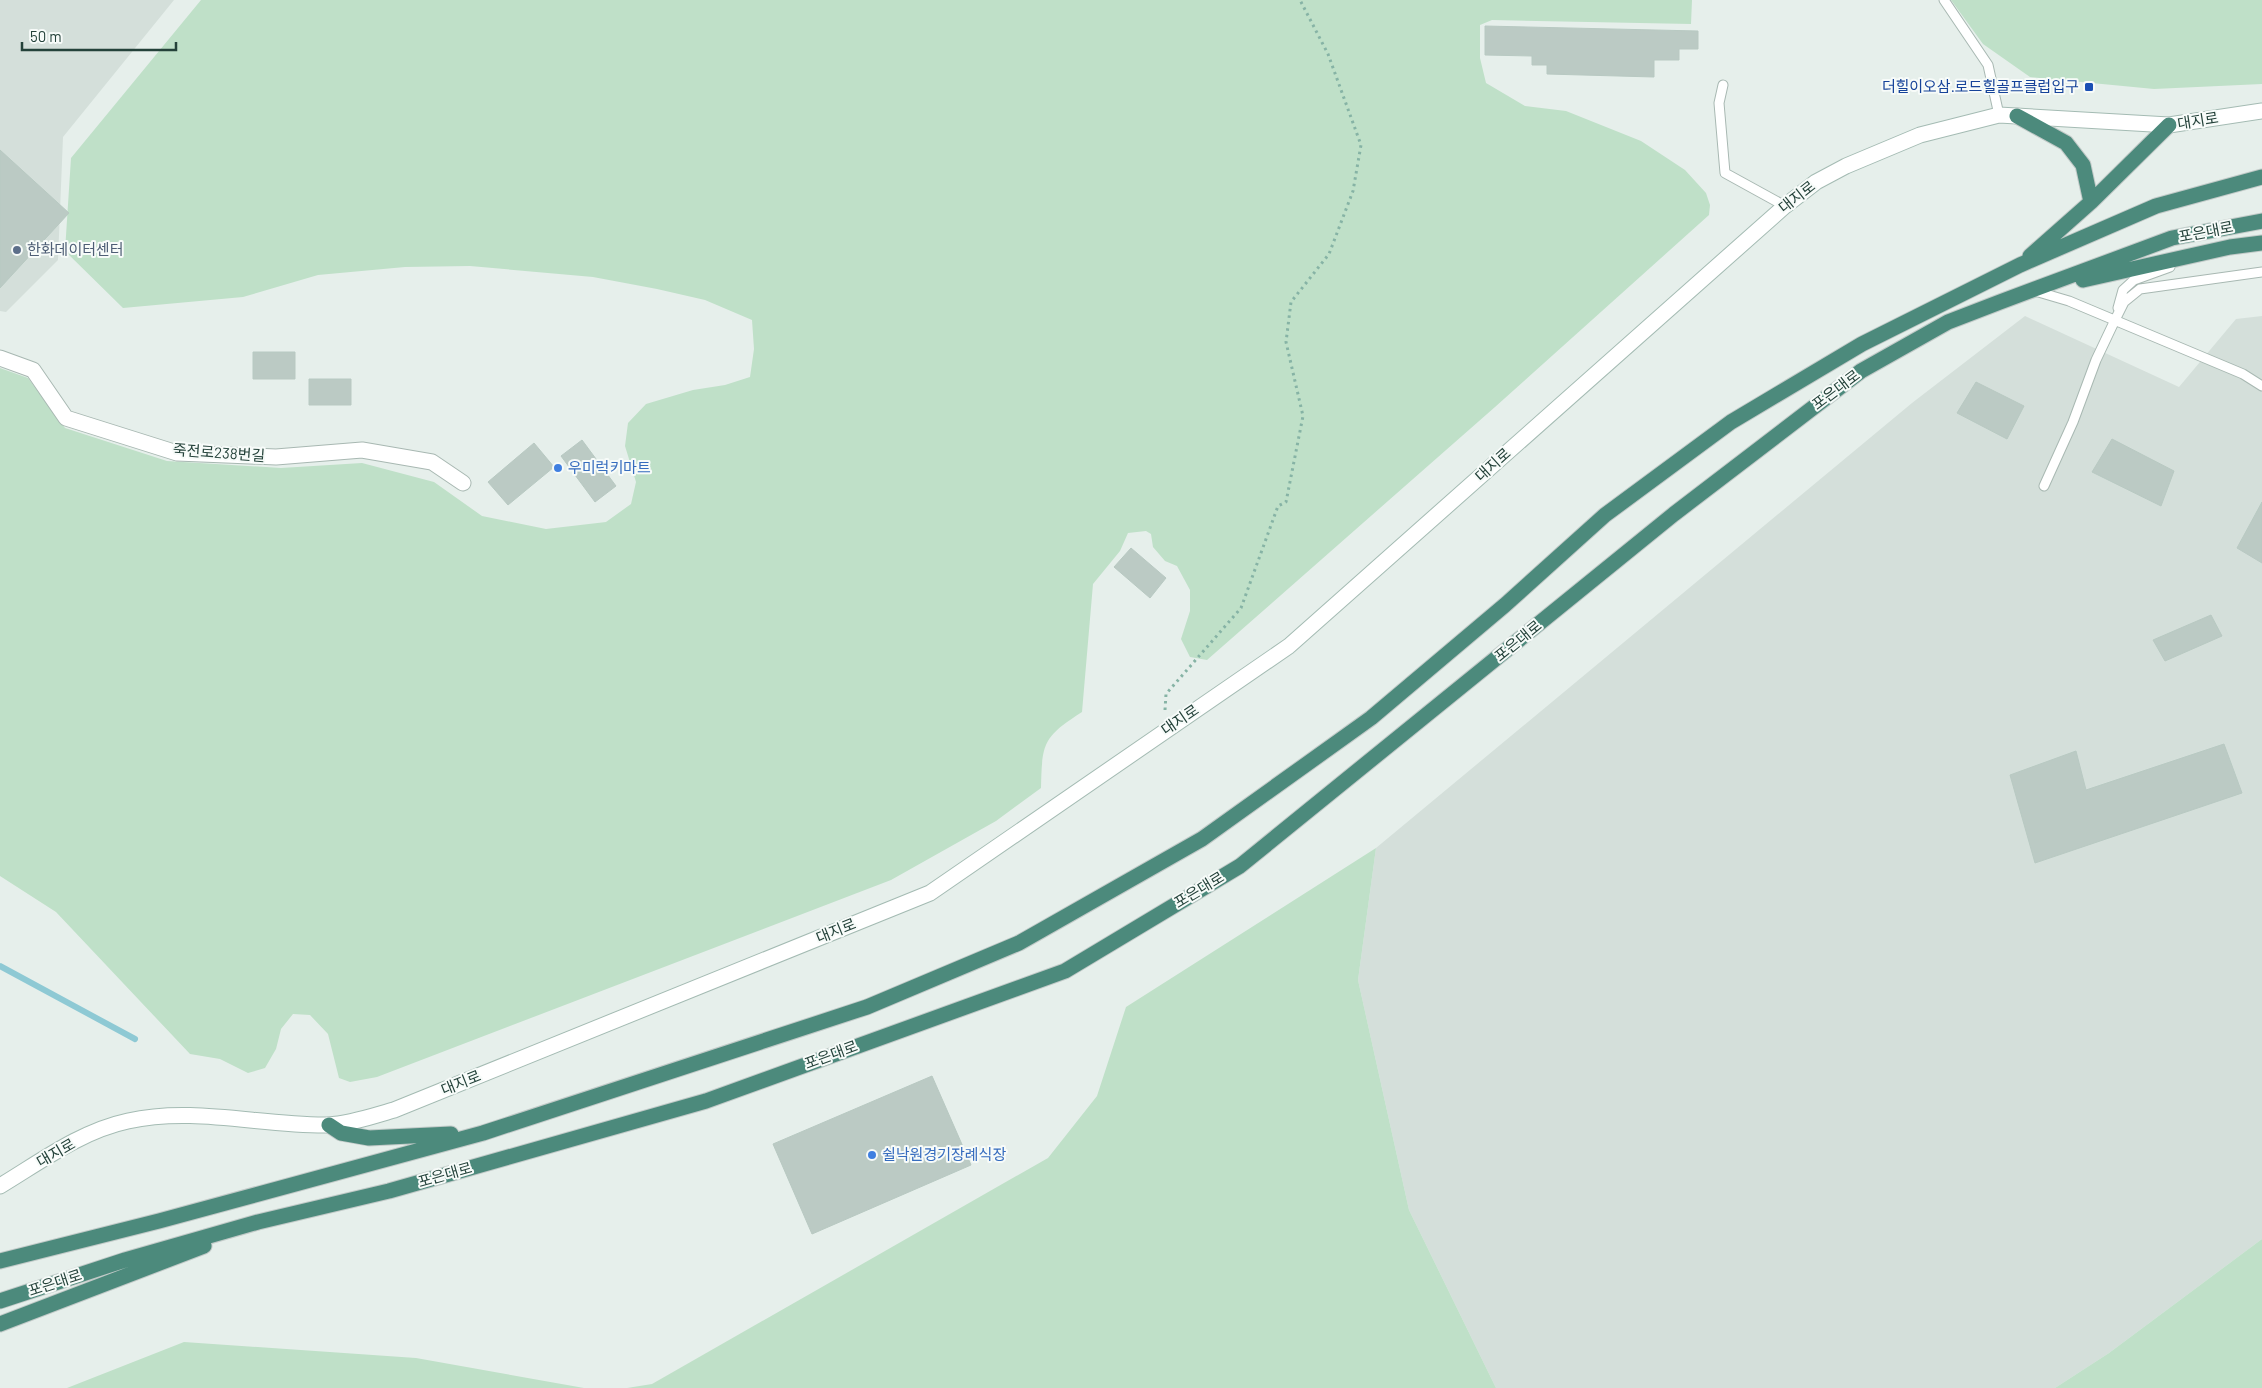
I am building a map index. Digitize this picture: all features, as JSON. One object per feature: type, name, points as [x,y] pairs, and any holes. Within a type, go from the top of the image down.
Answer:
[{"type":"highway","points":[[2017,116],[2066,143],[2084,165],[2091,202]]},
{"type":"highway","points":[[2020,265],[2091,202],[2169,125]]},
{"type":"highway","name":"포은대로","points":[[0,1261],[159,1221],[483,1132],[867,1007],[1027,938],[1202,839],[1371,718],[1505,605],[1605,515],[1731,422],[1862,344],[2020,265],[2156,206],[2262,177]]},
{"type":"highway","name":"포은대로","points":[[0,1301],[125,1260],[258,1222],[389,1191],[706,1101],[1065,970],[1240,866],[1674,514],[1861,371],[1948,322],[2035,291],[2172,238],[2262,221]]},
{"type":"highway","points":[[2035,291],[2230,247],[2262,242]]},
{"type":"highway","points":[[328,1125],[341,1133],[369,1138],[483,1132]]},
{"type":"highway","points":[[0,1324],[195,1250],[258,1222]]},
{"type":"main road","name":"대지로","points":[[0,1186],[70,1144],[98,1131],[127,1121],[158,1116],[188,1116],[328,1125],[360,1120],[394,1110],[930,894],[1289,646],[1785,206],[1816,182],[1846,166],[1920,135],[1998,115],[2169,125],[2262,111]]},
{"type":"main road","name":"죽전로238번길","points":[[0,358],[33,370],[66,418],[177,453],[276,457],[362,450],[432,462],[462,483]]},
{"type":"lane","points":[[1944,0],[1988,65],[1998,115]]},
{"type":"lane","points":[[1723,85],[1719,103],[1725,173],[1785,206]]},
{"type":"lane","points":[[2115,320],[2123,290],[2134,280],[2230,247]]},
{"type":"lane","points":[[2044,486],[2073,422],[2096,360],[2124,302],[2140,289],[2262,272]]},
{"type":"lane","points":[[2035,291],[2069,300],[2243,374],[2262,386]]},
{"type":"path","points":[[1164,731],[1166,694],[1241,608],[1278,506],[1286,502],[1303,416],[1286,342],[1291,302],[1329,254],[1353,191],[1361,145],[1328,54],[1300,0]]},
{"type":"shaded area","points":[[0,0],[174,0],[63,137],[58,260],[6,312],[0,311]]},
{"type":"shaded area","points":[[2025,316],[2179,387],[2236,319],[2262,316],[2262,1239],[2109,1353],[2055,1388],[1496,1388],[1409,1210],[1358,980],[1376,848],[1912,403]]},
{"type":"green space","points":[[201,0],[1692,0],[1691,24],[1492,20],[1480,25],[1480,58],[1486,83],[1525,106],[1566,111],[1641,141],[1685,170],[1706,193],[1710,205],[1709,215],[1495,407],[1207,660],[1190,657],[1181,639],[1190,611],[1190,590],[1177,566],[1165,561],[1153,547],[1151,534],[1146,531],[1128,533],[1120,551],[1093,584],[1082,712],[1059,728],[1047,742],[1042,761],[1041,788],[996,821],[891,880],[377,1077],[350,1082],[339,1078],[328,1034],[310,1015],[293,1014],[281,1029],[276,1049],[265,1068],[248,1073],[220,1059],[190,1054],[56,912],[0,876],[0,368],[28,378],[65,428],[167,461],[281,468],[362,463],[434,482],[482,516],[546,529],[606,522],[631,504],[636,482],[625,446],[628,423],[646,404],[693,390],[725,385],[750,377],[754,349],[752,320],[705,300],[593,277],[470,266],[405,267],[318,275],[243,297],[123,308],[65,251],[71,158]]},
{"type":"green space","points":[[1951,0],[2262,0],[2262,84],[2154,89],[2030,77],[1983,44]]},
{"type":"green space","points":[[1376,848],[1358,980],[1409,1210],[1496,1388],[627,1388],[652,1384],[1048,1158],[1097,1096],[1126,1007]]},
{"type":"green space","points":[[2262,1239],[2262,1388],[2055,1388],[2109,1353]]},
{"type":"green space","points":[[184,1342],[416,1358],[584,1388],[67,1388]]},
{"type":"building","points":[[1485,26],[1698,31],[1698,49],[1679,49],[1679,60],[1654,60],[1654,77],[1547,74],[1547,65],[1532,65],[1532,56],[1485,55]]},
{"type":"building","name":"한화데이터센터","points":[[0,150],[69,213],[0,288]]},
{"type":"building","points":[[253,352],[295,352],[295,379],[253,379]]},
{"type":"building","points":[[309,379],[351,379],[351,405],[309,405]]},
{"type":"building","points":[[1976,382],[2024,406],[2007,439],[1957,413]]},
{"type":"building","points":[[2112,439],[2174,471],[2161,506],[2092,472]]},
{"type":"building","points":[[582,440],[616,486],[595,502],[561,456]]},
{"type":"building","points":[[534,443],[554,467],[508,505],[488,482]]},
{"type":"building","points":[[2262,502],[2262,563],[2237,548]]},
{"type":"building","points":[[1131,548],[1166,578],[1150,598],[1114,567]]},
{"type":"building","points":[[2211,615],[2222,636],[2165,661],[2153,640]]},
{"type":"building","points":[[2224,744],[2242,793],[2035,863],[2010,775],[2076,751],[2086,790]]},
{"type":"building","name":"쉴낙원경기장례식장","points":[[932,1076],[971,1165],[812,1234],[773,1144]]},
{"type":"waterway","points":[[0,966],[135,1039]]},
{"type":"place","name":"더힐이오삼.로드힐골프클럽입구","points":[[2089,87]]},
{"type":"place","name":"한화데이터센터","points":[[17,250]]},
{"type":"place","name":"우미럭키마트","points":[[558,468]]},
{"type":"place","name":"쉴낙원경기장례식장","points":[[872,1155]]}]
